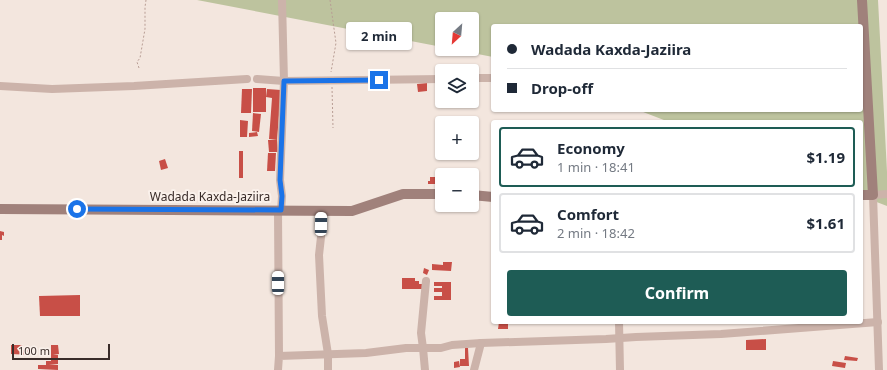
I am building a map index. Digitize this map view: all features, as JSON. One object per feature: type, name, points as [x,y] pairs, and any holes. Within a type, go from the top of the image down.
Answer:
[{"type":"street","points":[[278,370],[279,211],[282,196],[280,180],[284,81],[282,0]]},
{"type":"street","points":[[862,0],[862,24]]},
{"type":"street","points":[[863,71],[873,195],[879,370]]},
{"type":"street","points":[[479,78],[491,78]]},
{"type":"street","points":[[0,86],[52,89],[134,86],[247,79]]},
{"type":"street","points":[[257,79],[284,81],[435,79]]},
{"type":"street","name":"Wadada Kaxda-Jaziira","points":[[0,209],[352,211],[403,194],[435,194]]},
{"type":"street","points":[[863,195],[887,194]]},
{"type":"street","points":[[479,196],[491,197]]},
{"type":"street","points":[[321,211],[319,255],[321,308],[328,354],[328,370]]},
{"type":"street","points":[[425,370],[421,333],[426,281]]},
{"type":"street","points":[[863,323],[878,322]]},
{"type":"street","points":[[619,324],[620,370]]},
{"type":"street","points":[[279,356],[366,353],[406,348],[441,348],[452,345],[481,343],[606,340],[619,338],[721,334],[852,324]]},
{"type":"street","points":[[474,370],[481,343]]},
{"type":"path","points":[[139,68],[137,62],[140,58],[145,28],[146,0]]},
{"type":"path","points":[[330,0],[336,43],[331,70],[333,128]]},
{"type":"green space","points":[[197,0],[878,0],[887,172],[887,206],[863,197],[863,120],[664,120],[643,112],[863,112],[863,24],[491,24],[491,57],[479,54],[479,12],[435,12],[435,46]]},
{"type":"building","points":[[427,83],[427,91],[418,92],[417,84]]},
{"type":"building","points":[[253,88],[266,88],[266,112],[253,112]]},
{"type":"building","points":[[242,89],[252,89],[251,113],[241,113]]},
{"type":"building","points":[[267,89],[281,90],[277,140],[269,139],[272,98],[266,97]]},
{"type":"building","points":[[253,113],[261,114],[259,132],[252,131]]},
{"type":"building","points":[[240,120],[248,121],[247,137],[240,137]]},
{"type":"building","points":[[257,132],[258,136],[249,137],[249,133]]},
{"type":"building","points":[[268,140],[277,140],[278,152],[269,152]]},
{"type":"building","points":[[239,151],[243,151],[243,178],[239,178]]},
{"type":"building","points":[[268,153],[276,153],[275,171],[267,171]]},
{"type":"building","points":[[165,159],[168,168],[161,170],[159,161]]},
{"type":"building","points":[[430,177],[435,177],[435,184],[428,184],[428,181],[430,181]]},
{"type":"building","points":[[0,231],[4,232],[4,236],[2,235],[2,240],[0,240]]},
{"type":"building","points":[[443,262],[452,262],[451,271],[432,270],[432,264],[443,265]]},
{"type":"building","points":[[424,268],[429,270],[427,275],[423,273]]},
{"type":"building","points":[[402,278],[415,278],[415,281],[419,281],[419,284],[423,284],[423,289],[402,289]]},
{"type":"building","points":[[434,282],[451,282],[451,300],[434,300],[434,296],[442,296],[442,292],[434,292],[434,288],[442,288],[442,286],[434,286]]},
{"type":"building","points":[[80,295],[80,316],[40,316],[39,296]]},
{"type":"building","points":[[499,324],[508,324],[508,329],[498,329]]},
{"type":"building","points":[[766,339],[766,350],[746,350],[746,340]]},
{"type":"building","points":[[11,345],[23,345],[23,350],[32,350],[32,355],[11,354]]},
{"type":"building","points":[[51,345],[58,345],[59,354],[53,355],[58,355],[58,364],[49,365],[58,365],[58,370],[38,369],[38,365],[46,365],[46,361],[51,361]]},
{"type":"building","points":[[465,348],[468,348],[469,366],[460,366],[460,359],[465,359]]},
{"type":"building","points":[[845,356],[858,358],[857,361],[844,360]]},
{"type":"building","points":[[459,361],[460,367],[454,368],[454,362]]},
{"type":"building","points":[[833,361],[846,363],[845,368],[832,366]]},
{"type":"route","points":[[77,209],[281,210],[282,196],[280,180],[284,81],[379,80]]}]
